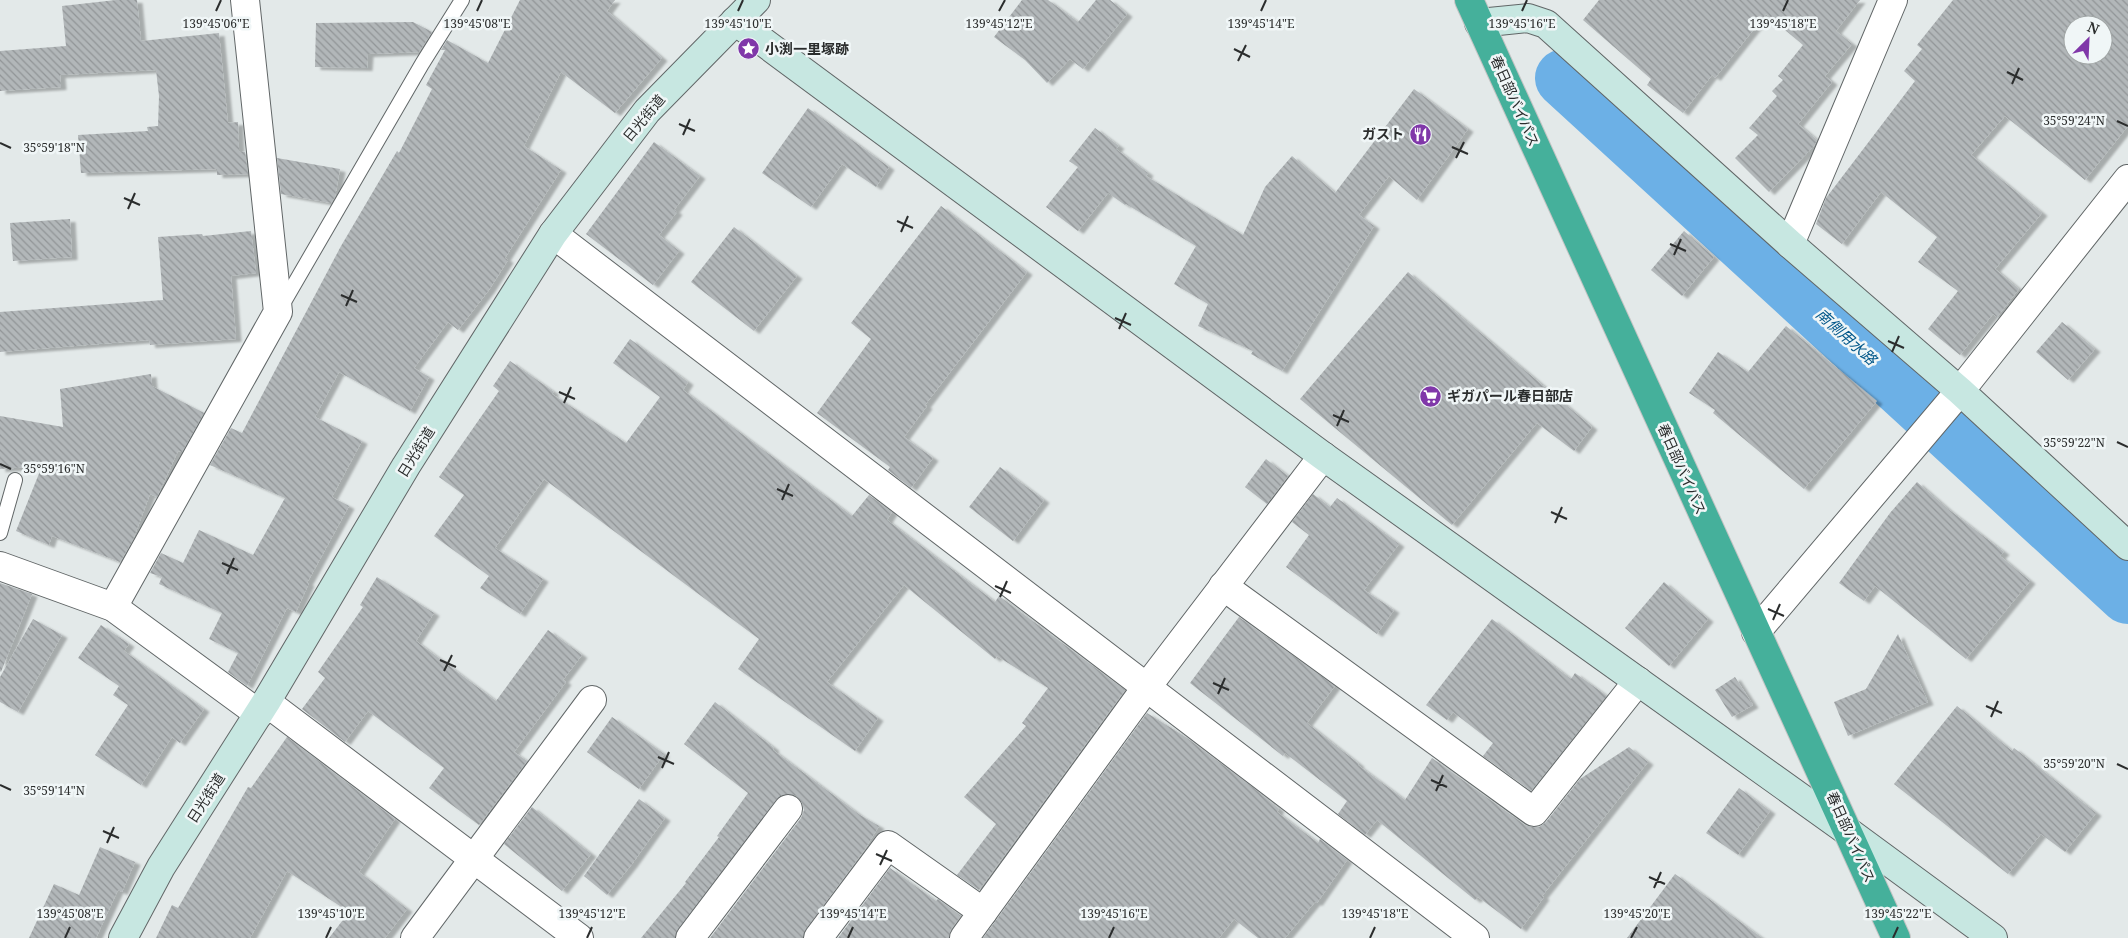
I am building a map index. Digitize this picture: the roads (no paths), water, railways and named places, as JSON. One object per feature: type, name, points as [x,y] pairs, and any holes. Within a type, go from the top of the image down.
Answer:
[{"type":"highway","name":"春日部バイパス","points":[[1474,12],[1756,632],[1850,833],[1896,938]]},
{"type":"street","points":[[113,607],[278,312],[245,0]]},
{"type":"street","name":"日光街道","points":[[124,938],[161,867],[262,708],[406,466],[553,234],[647,111],[756,0]]},
{"type":"street","points":[[1790,244],[1893,0]]},
{"type":"street","points":[[1474,12],[1528,18],[1546,24],[1790,244],[1953,399],[2128,546]]},
{"type":"street","points":[[735,21],[1324,456],[1850,833],[1993,938]]},
{"type":"street","points":[[1756,632],[1953,399],[2128,179]]},
{"type":"street","points":[[553,234],[1475,938]]},
{"type":"street","points":[[964,938],[1146,688],[1324,456]]},
{"type":"street","points":[[0,566],[113,607],[262,708],[475,859],[579,938]]},
{"type":"street","points":[[1223,586],[1534,812],[1638,681]]},
{"type":"street","points":[[415,938],[592,700]]},
{"type":"street","points":[[690,938],[788,809]]},
{"type":"street","points":[[818,938],[888,845],[983,912]]},
{"type":"lane","points":[[278,312],[422,64],[462,0]]},
{"type":"lane","points":[[0,533],[15,480]]},
{"type":"waterway","name":"南側用水路","points":[[1564,78],[2128,595]]},
{"type":"place","name":"小渕一里塚跡","points":[[749,49]]},
{"type":"place","name":"ガスト","points":[[1420,134]]},
{"type":"place","name":"ギガパール春日部店","points":[[1431,396]]}]
